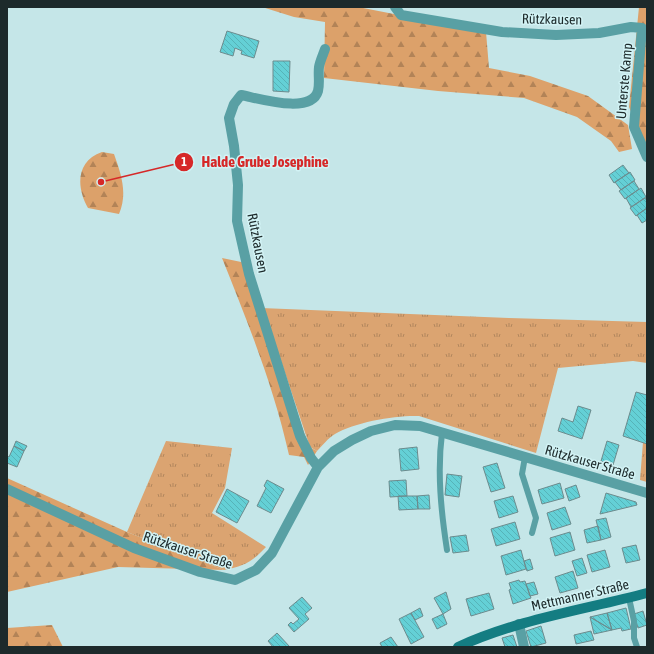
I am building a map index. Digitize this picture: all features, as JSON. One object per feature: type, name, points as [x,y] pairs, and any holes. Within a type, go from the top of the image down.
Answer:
[{"type":"street","name":"Rützkausen","points":[[395,7],[401,15],[502,32],[576,35],[632,27],[642,28]]},
{"type":"street","name":"Unterste Kamp","points":[[642,28],[634,127],[647,157]]},
{"type":"street","name":"Rützkausen","points":[[318,467],[311,458],[300,436],[244,256],[237,221],[238,185],[234,146],[229,118],[234,104],[241,95],[289,104],[311,101],[318,94],[320,84],[319,67],[325,49]]},
{"type":"street","name":"Rützkauser Straße","points":[[7,490],[134,548],[200,572],[234,580],[256,570],[272,553],[318,467],[334,451],[371,431],[395,425],[420,426],[647,493]]},
{"type":"street","name":"Mettmanner Straße","points":[[458,647],[519,624],[575,609],[647,593]]},
{"type":"street","name":"Mettmanner Straße","points":[[519,624],[524,647]]},
{"type":"lane","points":[[442,432],[439,460],[442,515],[446,550]]},
{"type":"lane","name":"Rützkauser Straße","points":[[525,457],[522,474],[536,518],[532,533]]},
{"type":"lane","points":[[629,598],[634,620],[634,638],[637,647]]},
{"type":"green space","points":[[262,7],[358,7],[486,32],[489,68],[530,76],[588,96],[628,125],[632,149],[619,152],[611,141],[577,117],[524,98],[438,91],[324,78],[325,22],[294,17]]},
{"type":"green space","points":[[639,7],[647,7],[647,149],[629,107]]},
{"type":"green space","points":[[102,152],[114,154],[121,176],[123,199],[119,214],[88,208],[81,192],[80,183],[83,168],[93,156]]},
{"type":"green space","points":[[222,258],[246,263],[309,447],[317,451],[308,465],[304,457],[289,455],[268,380],[251,331]]},
{"type":"green space","points":[[261,308],[647,322],[647,363],[633,361],[558,368],[536,453],[419,416],[388,418],[353,426],[332,436],[317,451],[310,447],[281,361]]},
{"type":"green space","points":[[166,441],[232,448],[225,488],[212,513],[266,547],[252,560],[237,567],[224,570],[127,532]]},
{"type":"green space","points":[[643,442],[647,444],[647,482],[640,480]]},
{"type":"green space","points":[[7,478],[127,532],[224,570],[118,567],[7,592]]},
{"type":"green space","points":[[52,625],[63,647],[7,647],[7,628]]},
{"type":"building","points":[[227,31],[259,41],[254,58],[241,54],[242,51],[235,48],[233,56],[220,52]]},
{"type":"building","points":[[273,61],[290,61],[289,92],[273,91]]},
{"type":"building","points":[[623,165],[629,173],[614,183],[609,175]]},
{"type":"building","points":[[630,172],[635,180],[621,190],[615,182]]},
{"type":"building","points":[[634,181],[639,189],[625,199],[619,191]]},
{"type":"building","points":[[641,188],[646,197],[631,207],[626,198]]},
{"type":"building","points":[[645,198],[647,201],[647,208],[636,216],[630,208]]},
{"type":"building","points":[[647,208],[647,220],[642,223],[637,215]]},
{"type":"building","points":[[636,392],[647,395],[647,444],[623,436]]},
{"type":"building","points":[[578,406],[591,410],[582,439],[558,431],[562,418],[573,422]]},
{"type":"building","points":[[16,441],[27,446],[24,451],[14,446]]},
{"type":"building","points":[[607,441],[619,445],[613,465],[601,461]]},
{"type":"building","points":[[14,446],[24,451],[17,467],[7,463],[7,456],[9,457]]},
{"type":"building","points":[[417,447],[419,469],[401,471],[399,449]]},
{"type":"building","points":[[497,463],[505,488],[491,492],[483,467]]},
{"type":"building","points":[[447,474],[462,476],[459,497],[445,495]]},
{"type":"building","points":[[267,480],[284,489],[271,513],[257,506],[266,488],[264,486]]},
{"type":"building","points":[[406,480],[407,496],[390,497],[389,481]]},
{"type":"building","points":[[560,483],[564,498],[542,504],[538,490]]},
{"type":"building","points":[[576,485],[580,497],[569,501],[565,489]]},
{"type":"building","points":[[227,489],[249,501],[237,523],[216,512]]},
{"type":"building","points":[[606,493],[636,502],[637,505],[600,514]]},
{"type":"building","points":[[429,495],[430,509],[418,509],[417,496]]},
{"type":"building","points":[[398,496],[417,496],[418,509],[399,510]]},
{"type":"building","points":[[513,496],[518,512],[499,518],[494,501]]},
{"type":"building","points":[[565,507],[571,524],[552,530],[547,513]]},
{"type":"building","points":[[606,518],[611,537],[601,540],[596,520]]},
{"type":"building","points":[[515,522],[520,539],[496,546],[491,529]]},
{"type":"building","points":[[598,526],[601,540],[587,543],[584,530]]},
{"type":"building","points":[[570,532],[575,550],[555,556],[550,538]]},
{"type":"building","points":[[466,535],[469,551],[453,553],[450,537]]},
{"type":"building","points":[[636,545],[640,560],[626,563],[622,548]]},
{"type":"building","points":[[521,550],[526,569],[506,575],[501,556]]},
{"type":"building","points":[[605,550],[610,567],[592,572],[587,555]]},
{"type":"building","points":[[582,558],[587,573],[577,576],[572,561]]},
{"type":"building","points":[[530,559],[533,569],[527,571],[524,561]]},
{"type":"building","points":[[573,571],[578,588],[560,593],[555,577]]},
{"type":"building","points":[[519,580],[520,582],[525,581],[531,598],[513,604],[509,590],[511,589],[509,583]]},
{"type":"building","points":[[534,582],[538,594],[530,596],[526,584]]},
{"type":"building","points":[[446,592],[451,609],[443,614],[434,598]]},
{"type":"building","points":[[489,593],[494,609],[471,616],[466,599]]},
{"type":"building","points":[[302,597],[312,608],[305,614],[309,619],[294,632],[288,625],[291,622],[293,624],[299,619],[289,608]]},
{"type":"building","points":[[420,608],[423,616],[415,620],[411,613]]},
{"type":"building","points":[[626,608],[631,629],[622,631],[621,628],[612,630],[607,613]]},
{"type":"building","points":[[643,611],[647,625],[638,628],[634,614]]},
{"type":"building","points":[[411,613],[424,637],[411,644],[399,619]]},
{"type":"building","points":[[607,613],[612,630],[590,617]]},
{"type":"building","points":[[443,614],[447,624],[437,629],[432,619]]},
{"type":"building","points":[[590,617],[612,630],[594,634]]},
{"type":"building","points":[[541,626],[546,643],[531,647],[526,631]]},
{"type":"building","points":[[591,631],[594,640],[576,644],[574,635]]},
{"type":"building","points":[[277,633],[290,647],[273,647],[268,641]]},
{"type":"building","points":[[513,635],[517,647],[505,647],[502,638]]},
{"type":"building","points":[[391,637],[398,647],[382,647],[380,643]]},
{"type":"place","name":"Halde Grube Josephine","points":[[101,182]]}]
